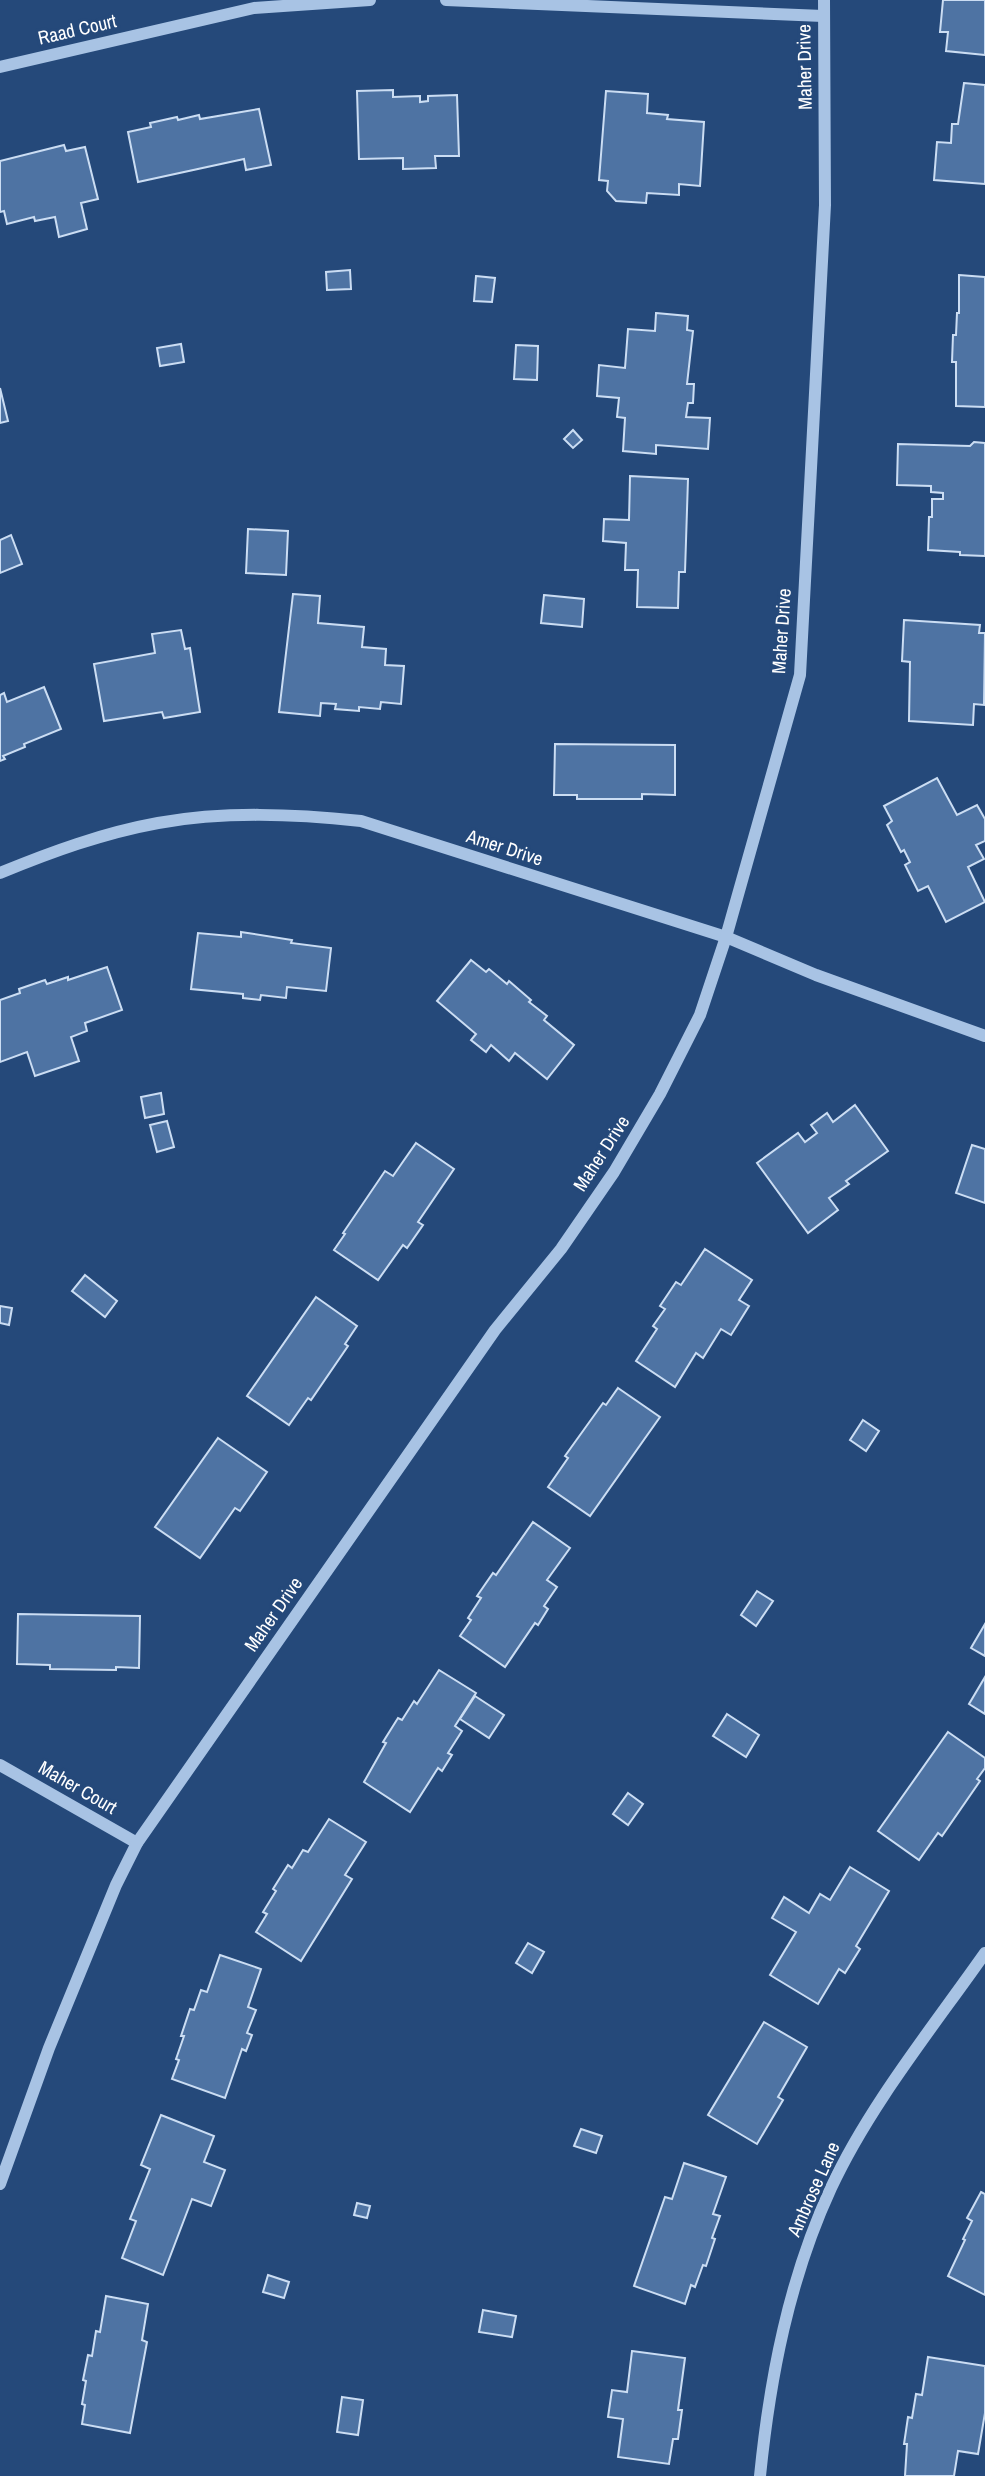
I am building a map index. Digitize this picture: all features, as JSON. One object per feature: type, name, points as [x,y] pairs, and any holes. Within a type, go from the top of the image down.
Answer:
[{"type":"street","name":"Raad Court","points":[[0,67],[254,8],[370,0]]},
{"type":"street","points":[[446,0],[823,16]]},
{"type":"street","name":"Maher Drive","points":[[0,2185],[49,2048],[116,1885],[138,1843],[495,1330],[561,1249],[614,1172],[660,1094],[700,1015],[726,937],[800,675],[825,205],[824,0]]},
{"type":"street","name":"Amer Drive","points":[[0,873],[72,846],[160,823],[224,817],[314,816],[361,821],[726,937],[816,975],[985,1036]]},
{"type":"street","name":"Maher Court","points":[[0,1765],[138,1843]]},
{"type":"street","name":"Ambrose Lane","points":[[760,2476],[771,2386],[794,2284],[831,2189],[866,2124],[985,1953]]},
{"type":"building","points":[[943,0],[985,0],[985,55],[946,51],[948,32],[940,32]]},
{"type":"building","points":[[964,83],[985,85],[985,184],[934,180],[937,142],[951,143],[952,124],[958,124]]},
{"type":"building","points":[[393,90],[393,97],[420,96],[420,102],[428,101],[428,96],[457,95],[459,156],[435,156],[436,168],[403,169],[403,158],[359,159],[357,91]]},
{"type":"building","points":[[606,91],[648,94],[647,113],[668,115],[667,119],[704,122],[700,186],[679,184],[679,195],[647,193],[646,203],[616,201],[607,191],[608,181],[599,180]]},
{"type":"building","points":[[259,109],[271,165],[246,170],[244,159],[138,182],[128,132],[151,127],[150,123],[177,117],[178,120],[199,115],[200,119]]},
{"type":"building","points":[[64,145],[66,151],[85,147],[98,199],[81,203],[87,229],[59,237],[55,217],[35,221],[34,217],[7,224],[4,211],[0,212],[0,161]]},
{"type":"building","points":[[350,270],[351,289],[327,290],[326,272]]},
{"type":"building","points":[[959,275],[985,277],[985,407],[956,406],[956,362],[952,362],[953,335],[956,335],[959,313]]},
{"type":"building","points":[[476,276],[495,278],[492,302],[474,301]]},
{"type":"building","points":[[656,313],[688,316],[687,330],[693,331],[687,384],[694,384],[693,403],[688,403],[686,417],[710,418],[708,449],[656,445],[656,454],[623,451],[625,418],[617,417],[619,398],[597,396],[599,365],[625,368],[628,329],[655,331]]},
{"type":"building","points":[[181,344],[184,362],[160,366],[157,348]]},
{"type":"building","points":[[516,345],[538,346],[537,380],[514,379]]},
{"type":"building","points":[[0,388],[8,421],[0,423]]},
{"type":"building","points":[[573,430],[582,440],[573,448],[564,439]]},
{"type":"building","points":[[974,442],[985,443],[985,556],[928,550],[932,499],[943,499],[943,493],[931,492],[931,486],[897,485],[898,444],[970,446]]},
{"type":"building","points":[[630,476],[688,479],[685,572],[679,572],[678,608],[637,607],[638,570],[625,570],[626,543],[603,541],[604,519],[629,520]]},
{"type":"building","points":[[248,529],[288,531],[286,575],[246,573]]},
{"type":"building","points":[[11,535],[22,564],[0,573],[0,540]]},
{"type":"building","points":[[293,594],[320,596],[318,623],[364,627],[362,647],[386,649],[385,665],[404,666],[401,704],[381,702],[380,709],[359,707],[359,711],[335,709],[336,704],[321,703],[320,716],[279,712]]},
{"type":"building","points":[[544,595],[584,599],[582,627],[541,623]]},
{"type":"building","points":[[904,620],[980,625],[979,633],[985,633],[984,705],[974,704],[973,725],[909,721],[910,662],[902,661]]},
{"type":"building","points":[[181,630],[185,649],[190,648],[200,712],[164,718],[162,712],[104,721],[94,664],[155,653],[152,634]]},
{"type":"building","points":[[44,687],[61,729],[24,744],[25,747],[3,756],[5,759],[0,761],[0,695],[4,693],[7,702]]},
{"type":"building","points":[[555,744],[675,745],[675,795],[642,794],[642,799],[577,799],[577,795],[554,795]]},
{"type":"building","points":[[937,778],[957,815],[977,805],[985,819],[985,841],[976,845],[984,859],[968,867],[985,902],[946,922],[928,886],[918,891],[905,865],[910,862],[904,850],[901,852],[887,825],[892,821],[884,806]]},
{"type":"building","points":[[241,932],[331,948],[326,991],[287,987],[286,998],[261,995],[260,1000],[243,998],[243,994],[191,989],[198,933],[241,937]]},
{"type":"building","points":[[471,960],[486,972],[489,969],[507,984],[509,981],[547,1016],[544,1020],[574,1045],[547,1079],[515,1053],[509,1061],[491,1045],[486,1052],[471,1040],[476,1034],[437,1001]]},
{"type":"building","points":[[107,967],[122,1010],[85,1023],[87,1031],[71,1037],[79,1061],[35,1076],[27,1052],[0,1062],[0,1000],[20,993],[19,989],[45,980],[47,984],[68,977],[68,980]]},
{"type":"building","points":[[161,1093],[164,1114],[145,1118],[141,1097]]},
{"type":"building","points":[[855,1105],[888,1151],[846,1181],[849,1184],[829,1198],[838,1210],[808,1233],[757,1163],[798,1133],[805,1142],[817,1133],[811,1125],[827,1113],[833,1122]]},
{"type":"building","points":[[167,1121],[174,1147],[157,1152],[150,1125]]},
{"type":"building","points":[[416,1143],[454,1169],[418,1222],[423,1225],[407,1248],[403,1245],[378,1280],[334,1250],[385,1171],[393,1176]]},
{"type":"building","points":[[972,1145],[985,1149],[985,1203],[956,1193]]},
{"type":"building","points":[[705,1249],[752,1280],[739,1300],[749,1306],[731,1335],[721,1329],[703,1358],[696,1353],[675,1387],[636,1361],[657,1329],[653,1326],[665,1309],[660,1306],[676,1282],[681,1285]]},
{"type":"building","points":[[85,1275],[117,1301],[105,1317],[72,1291]]},
{"type":"building","points":[[316,1297],[357,1326],[345,1344],[348,1346],[311,1400],[308,1398],[289,1425],[247,1396]]},
{"type":"building","points":[[0,1306],[12,1308],[9,1325],[0,1323]]},
{"type":"building","points":[[618,1388],[660,1417],[590,1516],[548,1487],[568,1458],[565,1456],[603,1403],[606,1405]]},
{"type":"building","points":[[863,1420],[879,1431],[866,1451],[850,1440]]},
{"type":"building","points":[[218,1438],[267,1472],[240,1511],[235,1508],[200,1558],[155,1527]]},
{"type":"building","points":[[533,1522],[570,1548],[547,1580],[557,1587],[544,1606],[548,1609],[538,1625],[535,1623],[505,1667],[460,1636],[481,1598],[477,1596],[493,1573],[496,1575]]},
{"type":"building","points":[[757,1591],[773,1601],[756,1626],[741,1615]]},
{"type":"building","points":[[18,1614],[140,1616],[139,1668],[50,1669],[50,1665],[17,1664]]},
{"type":"building","points":[[985,1624],[985,1656],[971,1648]]},
{"type":"building","points":[[439,1670],[476,1693],[455,1726],[462,1731],[448,1753],[452,1755],[442,1771],[438,1768],[410,1812],[364,1782],[398,1718],[402,1720],[414,1701],[417,1704]]},
{"type":"building","points":[[985,1677],[985,1714],[969,1704]]},
{"type":"building","points":[[475,1696],[504,1715],[489,1738],[460,1719]]},
{"type":"building","points":[[727,1714],[759,1735],[746,1757],[713,1736]]},
{"type":"building","points":[[948,1732],[985,1758],[985,1768],[977,1779],[980,1781],[942,1836],[938,1833],[919,1860],[878,1831]]},
{"type":"building","points":[[628,1793],[643,1804],[628,1825],[613,1814]]},
{"type":"building","points":[[329,1819],[366,1842],[345,1875],[352,1879],[301,1961],[256,1932],[267,1914],[263,1912],[276,1891],[273,1889],[288,1865],[292,1868],[303,1850],[308,1852]]},
{"type":"building","points":[[850,1867],[889,1891],[856,1946],[860,1949],[845,1973],[839,1969],[818,2004],[770,1975],[796,1932],[772,1918],[784,1897],[809,1913],[820,1894],[830,1900]]},
{"type":"building","points":[[528,1943],[544,1952],[532,1973],[516,1963]]},
{"type":"building","points":[[220,1955],[261,1969],[248,2007],[256,2010],[247,2033],[252,2035],[246,2051],[242,2049],[225,2098],[172,2079],[190,2009],[194,2010],[201,1990],[207,1992]]},
{"type":"building","points":[[764,2022],[807,2047],[778,2097],[783,2100],[757,2144],[708,2115]]},
{"type":"building","points":[[161,2115],[214,2136],[204,2162],[225,2170],[211,2206],[192,2199],[163,2275],[122,2258],[136,2221],[130,2219],[150,2169],[141,2165]]},
{"type":"building","points":[[581,2129],[602,2136],[596,2153],[574,2146]]},
{"type":"building","points":[[684,2163],[726,2177],[713,2214],[720,2216],[712,2238],[715,2239],[706,2266],[703,2265],[695,2287],[691,2285],[685,2304],[634,2286],[665,2197],[672,2199]]},
{"type":"building","points":[[981,2192],[985,2194],[985,2295],[948,2276],[972,2221],[967,2218]]},
{"type":"building","points":[[357,2203],[370,2206],[367,2218],[354,2215]]},
{"type":"building","points":[[268,2275],[289,2282],[284,2298],[263,2292]]},
{"type":"building","points":[[106,2296],[148,2304],[142,2340],[147,2342],[130,2433],[82,2424],[86,2381],[83,2380],[88,2355],[92,2356],[96,2331],[100,2332]]},
{"type":"building","points":[[483,2310],[516,2316],[512,2337],[479,2332]]},
{"type":"building","points":[[632,2351],[685,2358],[678,2410],[682,2410],[678,2439],[673,2439],[669,2464],[618,2457],[623,2419],[608,2417],[612,2390],[627,2392]]},
{"type":"building","points":[[928,2357],[985,2366],[985,2413],[978,2454],[958,2451],[954,2476],[905,2476],[907,2444],[904,2444],[908,2417],[912,2418],[916,2394],[922,2395]]},
{"type":"building","points":[[342,2397],[363,2400],[358,2435],[337,2432]]}]
